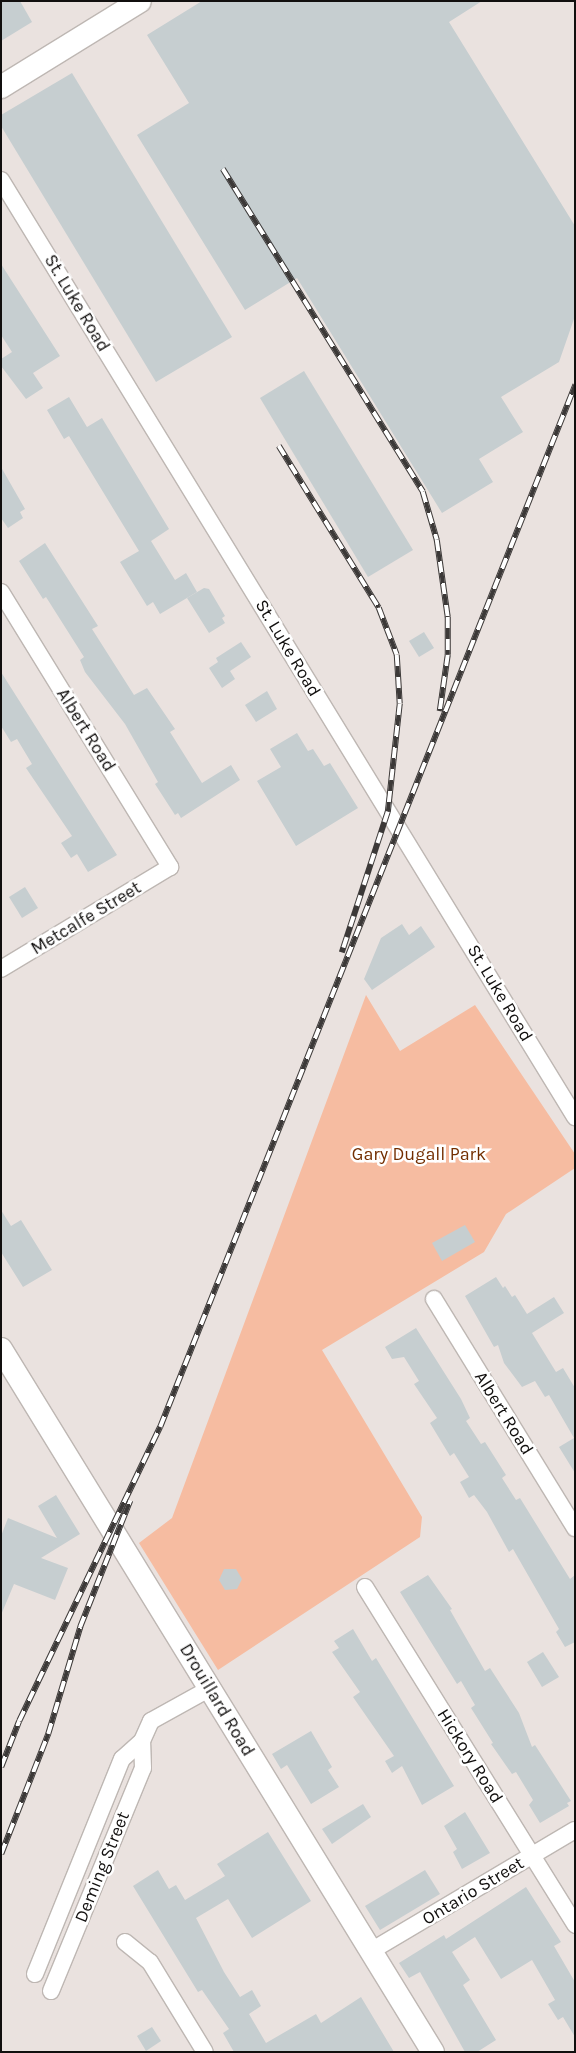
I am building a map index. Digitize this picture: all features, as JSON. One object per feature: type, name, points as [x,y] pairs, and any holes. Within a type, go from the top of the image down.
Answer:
[{"type":"street","points":[[1,87],[140,1]]},
{"type":"street","name":"St. Luke Road","points":[[1,180],[575,1116]]},
{"type":"street","name":"Albert Road","points":[[1,592],[170,867]]},
{"type":"street","name":"Metcalfe Street","points":[[1,969],[170,867]]},
{"type":"street","name":"Albert Road","points":[[434,1298],[575,1528]]},
{"type":"street","name":"Drouillard Road","points":[[2,1353],[433,2052]]},
{"type":"street","name":"Hickory Road","points":[[365,1587],[575,1925]]},
{"type":"street","name":"Deming Street","points":[[34,1974],[122,1759],[142,1741],[151,1721],[209,1689]]},
{"type":"street","name":"Deming Street","points":[[51,1991],[143,1768],[142,1741]]},
{"type":"street","name":"Ontario Street","points":[[371,1951],[575,1830]]},
{"type":"street","points":[[126,1942],[150,1962],[205,2052]]},
{"type":"green space","name":"Gary Dugall Park","points":[[366,995],[400,1051],[475,1005],[575,1154],[575,1168],[506,1214],[484,1252],[322,1350],[422,1517],[420,1537],[218,1670],[139,1543],[172,1518]]},
{"type":"building","points":[[1,1],[20,1],[32,22],[1,41]]},
{"type":"building","points":[[202,1],[482,1],[449,22],[575,226],[575,316],[559,362],[501,397],[523,432],[479,459],[493,482],[442,513],[297,278],[245,310],[137,135],[189,103],[147,35]]},
{"type":"building","points":[[72,73],[232,337],[156,382],[1,126],[1,115]]},
{"type":"building","points":[[1,264],[60,356],[33,373],[43,388],[26,399],[1,366],[1,359],[12,352],[1,335]]},
{"type":"building","points":[[304,371],[413,550],[368,577],[260,398]]},
{"type":"building","points":[[69,397],[87,427],[102,418],[169,529],[151,541],[175,580],[186,573],[197,592],[160,614],[153,602],[147,606],[120,562],[139,551],[69,436],[64,439],[47,410]]},
{"type":"building","points":[[1,467],[25,509],[20,512],[23,518],[8,528],[1,518]]},
{"type":"building","points":[[45,543],[98,626],[92,629],[134,695],[147,688],[175,729],[170,732],[202,783],[231,765],[240,780],[181,818],[178,813],[175,815],[155,784],[158,782],[125,724],[85,672],[80,660],[84,657],[46,597],[43,599],[19,561]]},
{"type":"building","points":[[204,588],[209,589],[225,616],[222,618],[225,623],[209,633],[187,598]]},
{"type":"building","points":[[424,632],[434,648],[419,657],[409,641]]},
{"type":"building","points":[[241,642],[251,657],[230,671],[235,679],[222,688],[209,668],[218,662],[216,658]]},
{"type":"building","points":[[1,672],[117,855],[88,872],[77,854],[71,858],[61,843],[72,836],[26,768],[32,764],[17,739],[11,742],[1,726]]},
{"type":"building","points":[[267,691],[277,709],[256,722],[245,705]]},
{"type":"building","points":[[297,733],[308,751],[313,749],[324,766],[330,763],[358,808],[296,846],[257,781],[281,767],[270,749]]},
{"type":"building","points":[[25,887],[38,908],[22,918],[9,897]]},
{"type":"building","points":[[402,924],[409,935],[421,926],[435,947],[372,990],[364,979],[381,938]]},
{"type":"building","points":[[1,1210],[11,1226],[21,1220],[52,1270],[23,1287],[1,1252]]},
{"type":"building","points":[[465,1225],[475,1242],[442,1261],[432,1243]]},
{"type":"building","points":[[496,1277],[512,1297],[515,1295],[527,1314],[554,1297],[564,1313],[532,1333],[556,1372],[563,1368],[575,1388],[575,1473],[559,1447],[574,1438],[549,1395],[545,1397],[535,1381],[522,1387],[504,1363],[498,1345],[494,1347],[465,1296]]},
{"type":"building","points":[[416,1328],[461,1399],[470,1418],[466,1421],[481,1444],[485,1442],[506,1475],[502,1478],[516,1500],[520,1498],[570,1579],[575,1575],[575,1642],[565,1647],[556,1632],[559,1629],[513,1549],[509,1552],[487,1512],[474,1495],[469,1498],[460,1482],[469,1477],[454,1453],[450,1456],[430,1423],[437,1418],[414,1384],[419,1381],[404,1357],[392,1359],[385,1347]]},
{"type":"building","points":[[56,1495],[80,1534],[41,1558],[68,1568],[55,1600],[14,1584],[1,1615],[1,1536],[8,1518],[57,1538],[38,1506]]},
{"type":"building","points":[[224,1569],[236,1569],[242,1579],[237,1589],[225,1590],[219,1580]]},
{"type":"building","points":[[428,1575],[452,1609],[450,1610],[485,1671],[490,1668],[519,1713],[532,1747],[535,1745],[571,1801],[567,1803],[569,1806],[540,1823],[529,1805],[533,1800],[516,1772],[512,1774],[491,1744],[493,1743],[471,1708],[475,1705],[461,1681],[457,1684],[400,1592]]},
{"type":"building","points":[[353,1629],[372,1661],[376,1658],[454,1786],[422,1805],[402,1766],[392,1773],[385,1761],[394,1756],[353,1697],[360,1692],[332,1652],[339,1648],[334,1641]]},
{"type":"building","points":[[543,1652],[559,1677],[542,1687],[527,1662]]},
{"type":"building","points":[[311,1731],[332,1767],[328,1770],[339,1787],[311,1804],[287,1765],[281,1769],[272,1754]]},
{"type":"building","points":[[363,1804],[371,1817],[332,1844],[322,1829]]},
{"type":"building","points":[[465,1812],[490,1853],[462,1869],[453,1852],[457,1849],[444,1826]]},
{"type":"building","points":[[268,1832],[311,1901],[252,1938],[228,1899],[196,1918],[224,1972],[240,1997],[252,1990],[261,2006],[249,2014],[266,2043],[316,2014],[321,2023],[361,1997],[394,2052],[234,2052],[223,2033],[229,2029],[202,1990],[198,1992],[133,1886],[158,1870],[169,1889],[176,1885],[185,1900],[225,1876],[217,1864]]},
{"type":"building","points":[[425,1870],[440,1894],[380,1930],[365,1906]]},
{"type":"building","points":[[526,1887],[561,1942],[554,1946],[575,1982],[575,2037],[563,2017],[558,2020],[548,2004],[555,2000],[532,1960],[501,1979],[475,1937],[452,1952],[470,1980],[463,1985],[496,2040],[477,2052],[465,2052],[420,1972],[409,1978],[399,1963],[444,1935],[446,1939]]},
{"type":"building","points":[[152,2027],[161,2041],[146,2051],[137,2036]]},
{"type":"railway","points":[[223,169],[423,492],[437,540],[448,617],[448,655],[440,711]]},
{"type":"railway","points":[[1,1767],[19,1721],[160,1427],[575,385]]},
{"type":"railway","points":[[279,446],[379,608],[397,655],[400,704],[388,812],[342,953]]},
{"type":"railway","points":[[1,1854],[48,1734],[80,1627],[130,1501]]}]
